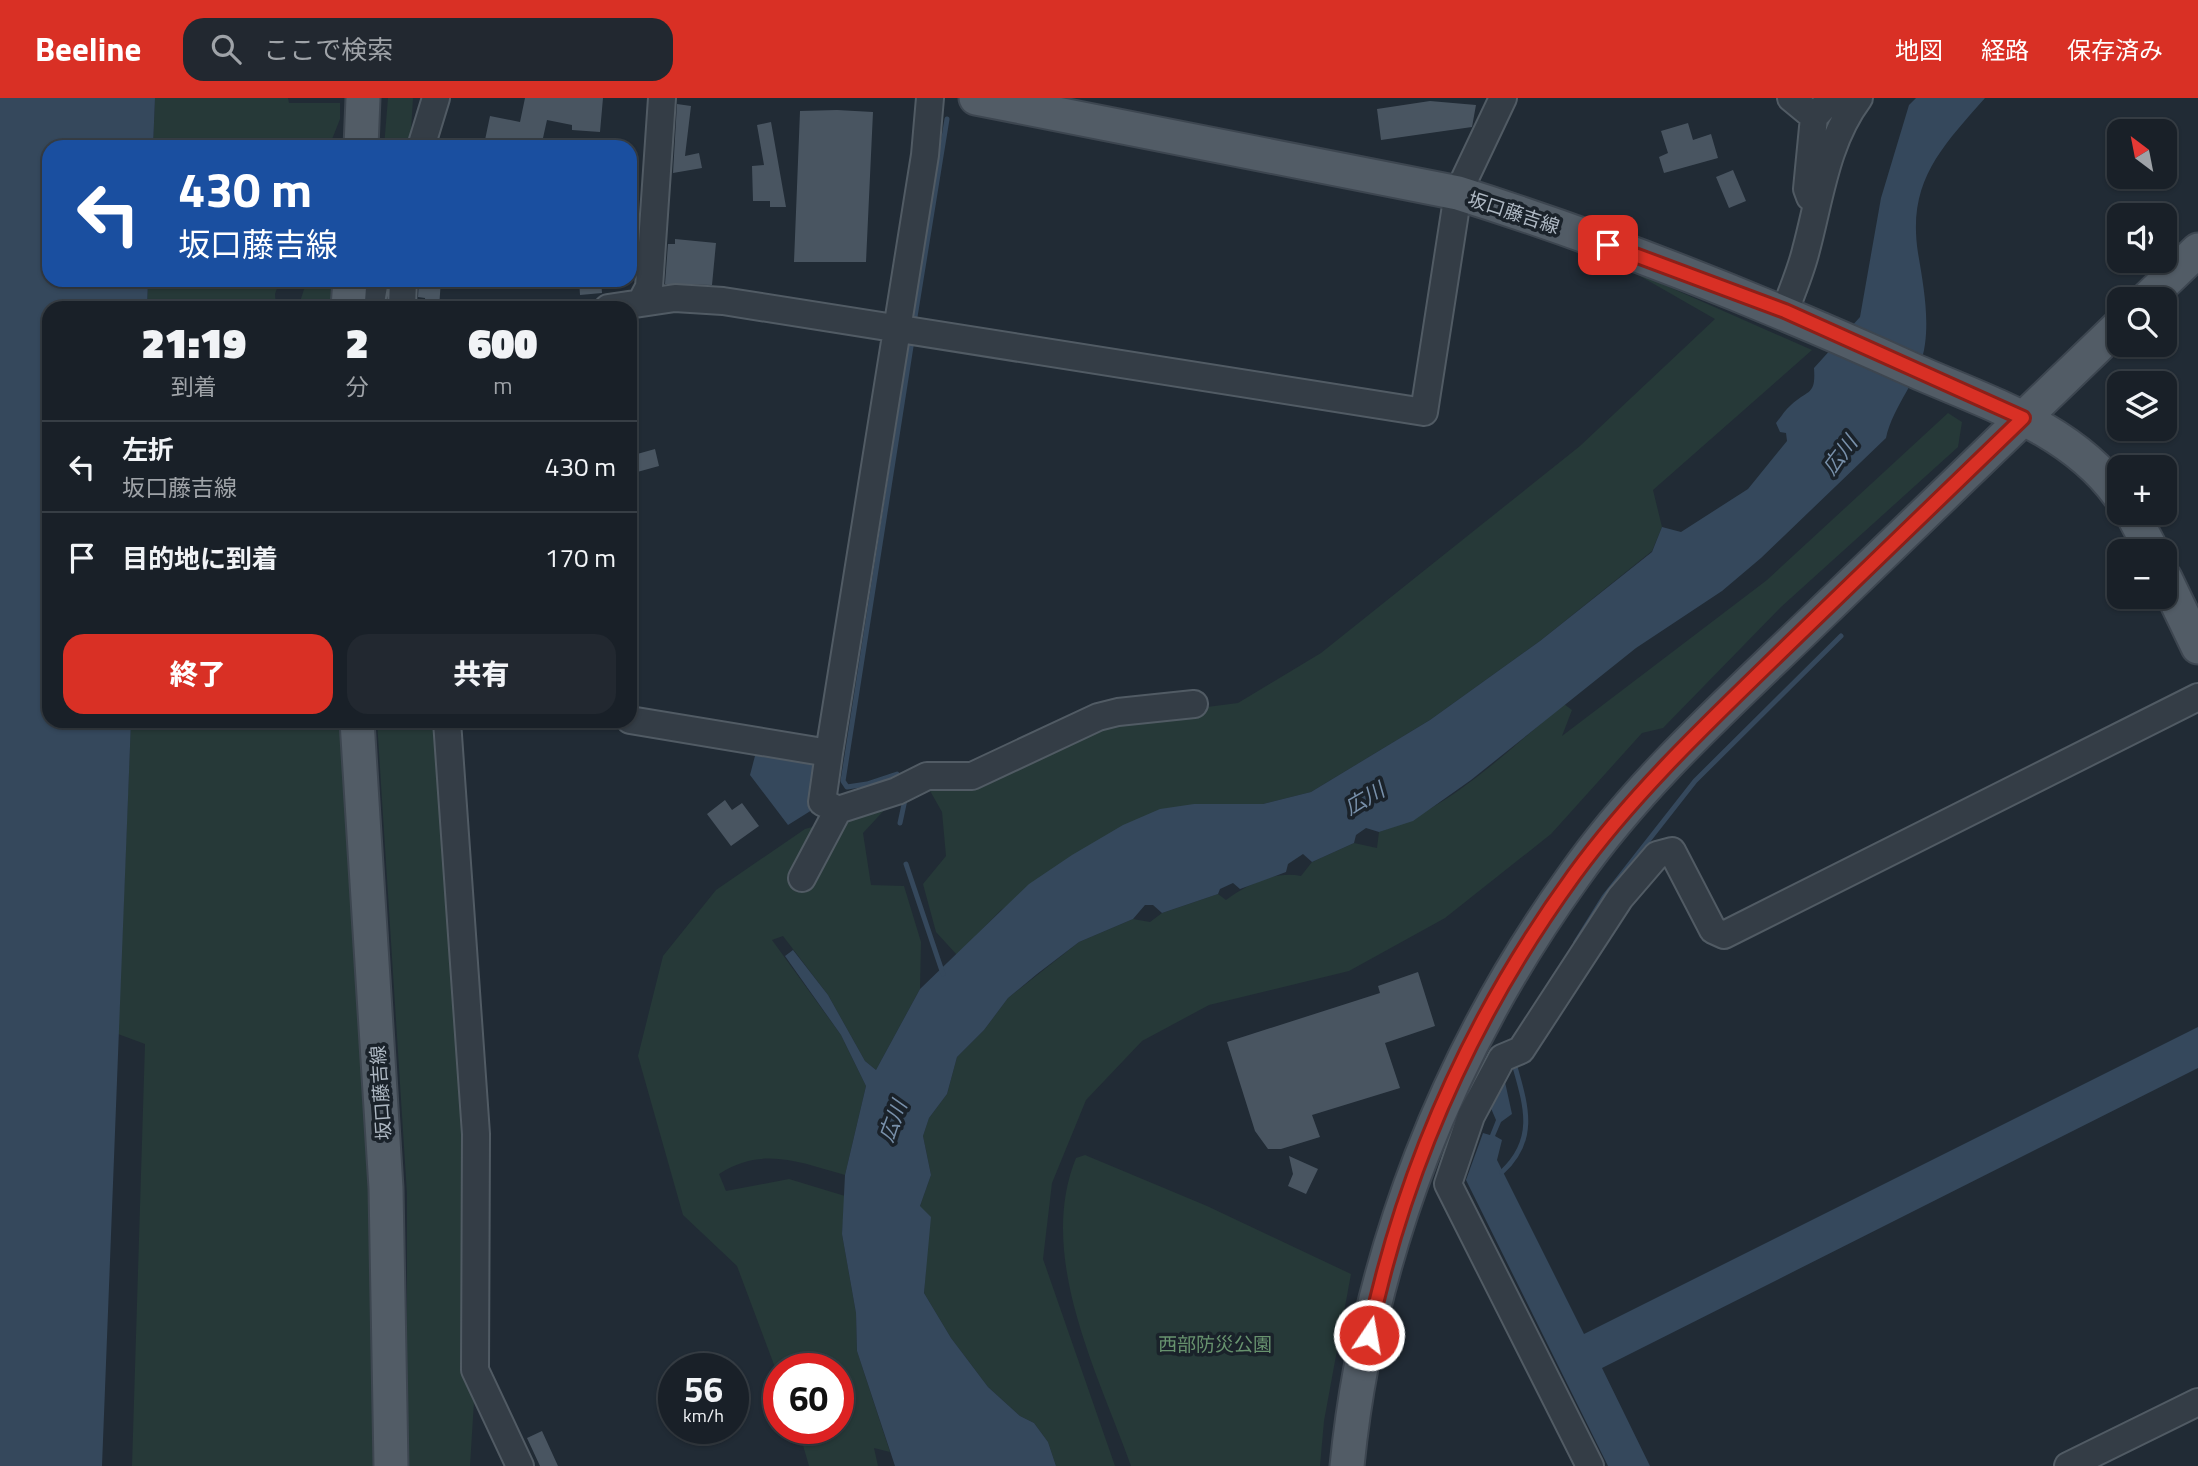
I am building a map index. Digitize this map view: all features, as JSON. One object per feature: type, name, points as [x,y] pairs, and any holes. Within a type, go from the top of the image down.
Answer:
[{"type":"main road","points":[[361,140],[363,98]]},
{"type":"main road","name":"坂口藤吉線","points":[[976,98],[1458,193],[1531,216],[1790,314],[2023,418],[2069,445],[2107,483]]},
{"type":"main road","points":[[2159,287],[2198,250]]},
{"type":"main road","points":[[1346,1466],[1383,1270],[1408,1190],[1438,1110],[1494,998],[1575,874],[1671,759],[2107,338]]},
{"type":"main road","points":[[2177,603],[2198,647]]},
{"type":"main road","name":"坂口藤吉線","points":[[357,728],[386,1188],[391,1466]]},
{"type":"street","points":[[423,140],[438,98]]},
{"type":"street","points":[[434,140],[438,98]]},
{"type":"street","points":[[641,302],[649,287],[657,139],[662,98]]},
{"type":"street","points":[[838,810],[822,802],[908,331],[930,98]]},
{"type":"street","points":[[637,303],[675,298],[723,301],[1424,412],[1458,193],[1503,98]]},
{"type":"street","points":[[1791,98],[1814,117]]},
{"type":"street","points":[[1815,209],[1807,190],[1814,117],[1832,98]]},
{"type":"street","points":[[1790,314],[1835,140],[1845,117],[1859,98]]},
{"type":"street","points":[[1590,1466],[1448,1184],[1471,1116],[1502,1058],[1521,1050],[1620,898],[1657,855],[1672,851],[1713,930],[1724,935],[2198,697]]},
{"type":"street","points":[[802,878],[838,810],[903,788],[927,776],[972,776],[1108,714],[1194,704]]},
{"type":"street","points":[[637,721],[829,753]]},
{"type":"street","points":[[447,728],[476,1134],[475,1370],[520,1466]]},
{"type":"street","points":[[2068,1466],[2198,1402]]},
{"type":"green space","points":[[155,98],[288,98],[289,103],[340,103],[340,119],[332,140],[153,140]]},
{"type":"green space","points":[[388,98],[413,98],[410,140],[385,140]]},
{"type":"green space","points":[[1626,268],[1812,350],[1653,490],[1662,527],[1652,551],[1540,641],[1430,720],[1311,792],[1263,804],[1194,804],[1001,910],[957,955],[936,932],[923,884],[946,856],[942,812],[929,789],[971,786],[1106,720],[1238,703],[1321,653],[1580,446],[1715,319]]},
{"type":"green space","points":[[148,287],[278,287],[276,301],[147,301]]},
{"type":"green space","points":[[305,287],[340,287],[338,301],[300,301]]},
{"type":"green space","points":[[1948,413],[1962,422],[1958,447],[1781,607],[1663,728],[1642,733],[1551,834],[1445,918],[1349,971],[1209,1005],[1142,1041],[1086,1100],[1052,1183],[1043,1259],[1115,1466],[1056,1466],[1048,1442],[1034,1423],[1020,1416],[988,1387],[951,1338],[924,1293],[926,1265],[920,1206],[931,1175],[923,1136],[929,1118],[947,1094],[957,1057],[984,1030],[1008,998],[1079,942],[1133,919],[1150,922],[1162,913],[1218,894],[1226,900],[1252,884],[1272,877],[1301,876],[1312,862],[1354,843],[1377,848],[1379,832],[1405,822],[1454,794],[1564,704],[1572,710],[1562,736],[1767,580]]},
{"type":"green space","points":[[131,728],[346,728],[378,1229],[381,1466],[132,1466],[145,1044],[118,1034]]},
{"type":"green space","points":[[377,728],[438,728],[465,1127],[475,1385],[470,1466],[407,1466],[407,1194]]},
{"type":"green space","points":[[889,805],[863,833],[871,885],[904,886],[921,942],[920,989],[876,1070],[865,1061],[828,995],[783,936],[772,940],[841,1035],[866,1086],[845,1175],[781,1159],[750,1161],[735,1165],[719,1174],[726,1191],[789,1179],[845,1196],[842,1234],[856,1313],[857,1351],[890,1452],[874,1448],[878,1466],[809,1466],[803,1444],[854,1444],[854,1353],[770,1353],[737,1266],[683,1215],[638,1056],[663,956],[716,890],[805,829]]},
{"type":"green space","name":"西部防災公園","points":[[1085,1155],[1207,1206],[1351,1274],[1324,1421],[1320,1466],[1131,1466],[1089,1354],[1067,1274],[1063,1234],[1066,1196],[1076,1158]]},
{"type":"water","points":[[0,98],[155,98],[153,140],[42,140],[42,287],[148,287],[147,301],[42,301],[42,728],[131,728],[102,1466],[0,1466]]},
{"type":"water","name":"広川","points":[[1916,98],[1985,98],[1942,150],[1923,186],[1916,228],[1926,310],[1925,344],[1918,368],[1894,414],[1886,438],[1761,558],[1722,591],[1636,648],[1471,780],[1413,821],[1379,832],[1366,828],[1356,835],[1354,843],[1312,862],[1303,854],[1288,864],[1286,872],[1240,889],[1233,883],[1220,889],[1218,894],[1162,913],[1153,905],[1145,905],[1133,919],[1079,942],[1037,974],[1008,998],[984,1030],[957,1057],[947,1094],[929,1118],[923,1136],[931,1175],[920,1206],[931,1217],[924,1293],[951,1338],[988,1387],[1020,1416],[1034,1423],[1048,1442],[1056,1466],[895,1466],[857,1351],[856,1313],[842,1234],[845,1175],[866,1086],[841,1035],[785,956],[793,950],[828,995],[865,1061],[876,1070],[920,989],[1029,884],[1072,855],[1123,825],[1160,809],[1194,804],[1263,804],[1311,792],[1430,720],[1540,641],[1652,552],[1662,527],[1681,532],[1748,489],[1787,441],[1786,433],[1780,432],[1776,423],[1789,407],[1810,391],[1814,383],[1814,368],[1860,317],[1881,198],[1909,105]]},
{"type":"water","points":[[756,752],[819,763],[812,810],[788,825],[750,775]]},
{"type":"water","points":[[2198,1027],[2198,1068],[1602,1368],[1650,1466],[1608,1466],[1466,1180],[1483,1133],[1490,1135],[1496,1120],[1490,1106],[1500,1082],[1505,1082],[1512,1114],[1501,1122],[1495,1136],[1502,1140],[1497,1160],[1584,1334]]},
{"type":"building","points":[[525,98],[603,98],[600,132],[572,130],[572,125],[547,120],[543,140],[485,140],[490,116],[520,122]]},
{"type":"building","points":[[1430,101],[1476,105],[1472,127],[1381,140],[1377,109]]},
{"type":"building","points":[[677,104],[691,106],[685,156],[699,153],[702,168],[673,173]]},
{"type":"building","points":[[800,111],[873,112],[866,262],[794,262]]},
{"type":"building","points":[[771,122],[786,207],[770,207],[770,201],[753,201],[752,166],[764,165],[757,125]]},
{"type":"building","points":[[1688,123],[1693,140],[1711,134],[1718,158],[1664,173],[1659,157],[1668,153],[1661,131]]},
{"type":"building","points":[[1733,170],[1746,201],[1729,208],[1716,177]]},
{"type":"building","points":[[675,239],[716,243],[712,285],[665,284],[668,244],[675,244]]},
{"type":"building","points":[[419,287],[440,287],[440,301],[425,301],[425,298],[418,297]]},
{"type":"building","points":[[579,287],[602,287],[602,293],[580,295]]},
{"type":"building","points":[[655,449],[659,466],[637,472],[637,454]]},
{"type":"building","points":[[725,800],[732,810],[742,803],[759,826],[731,846],[707,814]]},
{"type":"building","points":[[1418,972],[1435,1026],[1385,1043],[1400,1088],[1312,1115],[1320,1137],[1281,1149],[1268,1149],[1255,1131],[1227,1042],[1380,993],[1378,986]]},
{"type":"building","points":[[1289,1156],[1318,1169],[1306,1194],[1288,1186],[1293,1174]]},
{"type":"building","points":[[542,1431],[558,1466],[540,1466],[527,1438]]},
{"type":"waterway","points":[[914,323],[947,119]]},
{"type":"waterway","points":[[899,780],[897,774],[867,784],[847,787],[843,781],[912,340]]},
{"type":"waterway","points":[[1576,942],[1604,897],[1695,781],[1841,636]]},
{"type":"waterway","points":[[900,823],[906,795]]},
{"type":"waterway","points":[[906,864],[943,974]]},
{"type":"waterway","points":[[1502,1172],[1520,1148],[1526,1122],[1523,1095],[1515,1067]]},
{"type":"route","points":[[1369,1335],[1383,1270],[1408,1190],[1438,1110],[1487,1009],[1575,874],[1671,759],[2023,418],[1785,311],[1608,245]]}]
